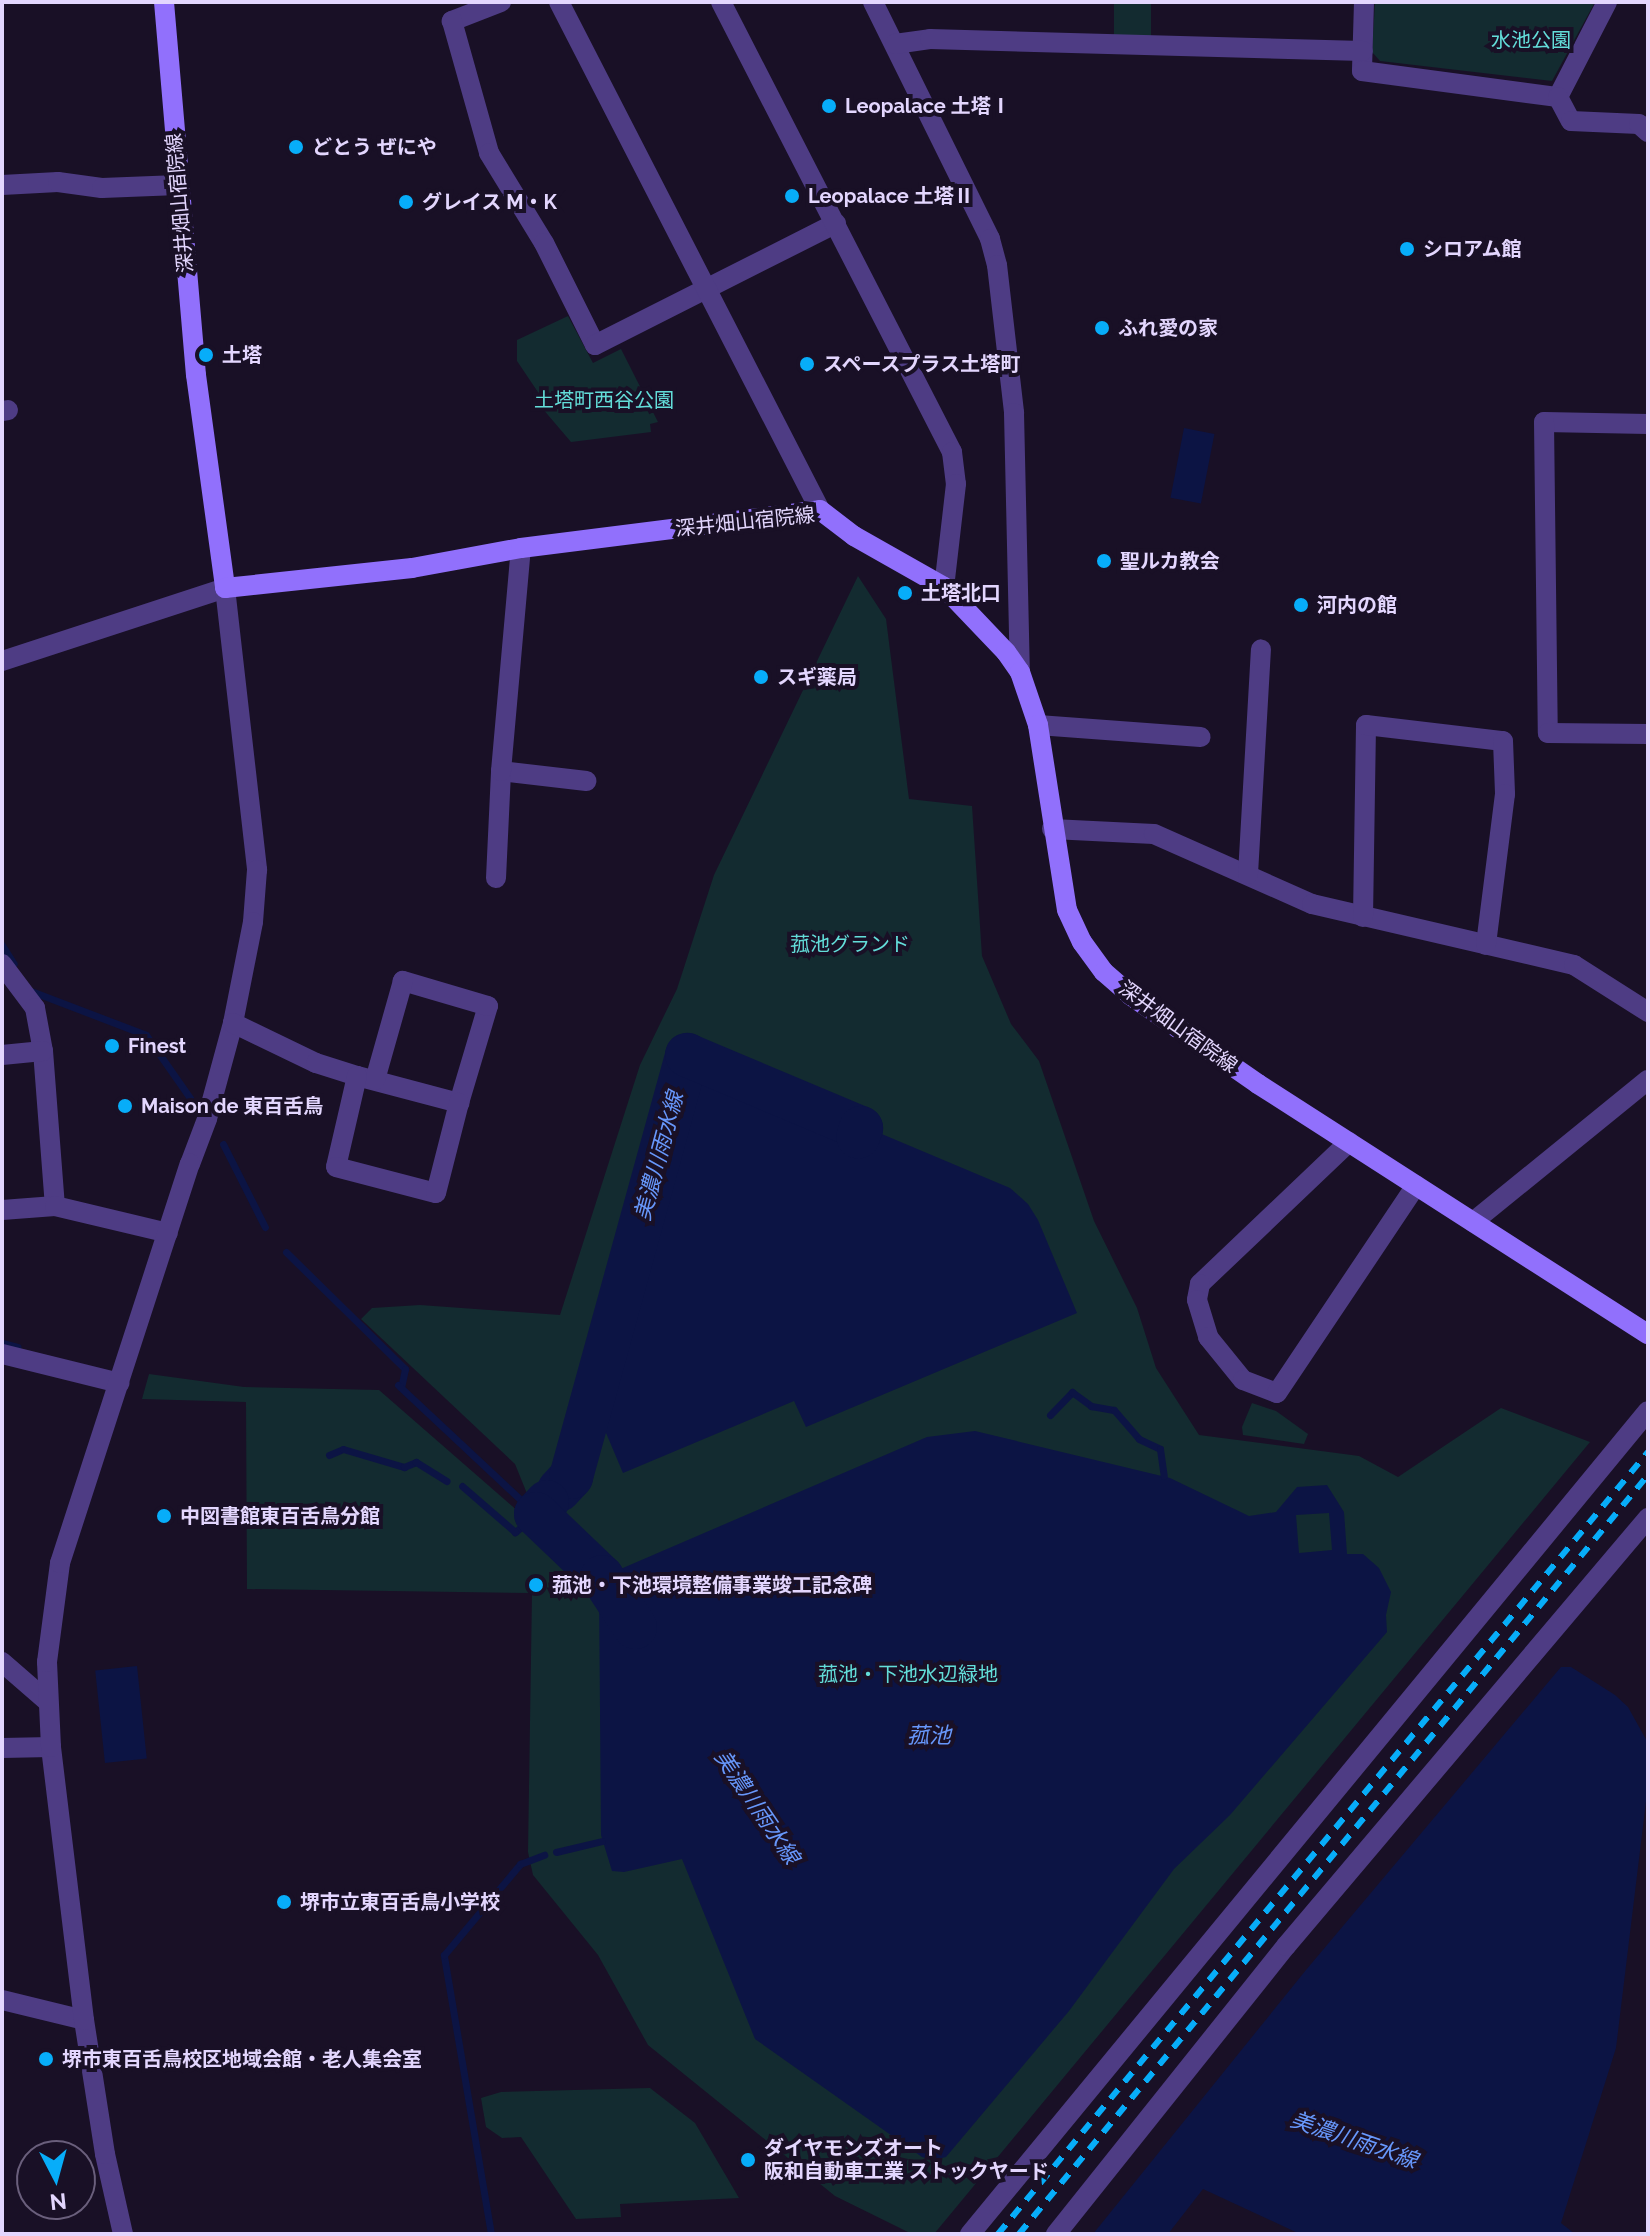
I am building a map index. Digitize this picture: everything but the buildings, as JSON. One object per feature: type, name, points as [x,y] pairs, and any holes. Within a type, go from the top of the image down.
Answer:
[{"type":"main road","name":"深井畑山宿院線","points":[[164,2],[196,375],[225,588],[412,568],[521,548],[820,510],[854,536],[944,587],[1006,652],[1020,672],[1038,725],[1067,910],[1082,942],[1104,972],[1130,995],[1207,1049],[1648,1334]]},
{"type":"street","points":[[501,2],[452,21],[489,153],[544,243],[595,345],[836,223]]},
{"type":"street","points":[[559,2],[820,510]]},
{"type":"street","points":[[721,2],[952,452],[956,484],[944,587]]},
{"type":"street","points":[[873,2],[990,239],[997,265],[1014,413],[1020,672]]},
{"type":"street","points":[[1364,2],[1362,71],[1558,97]]},
{"type":"street","points":[[1558,97],[1607,2]]},
{"type":"street","points":[[895,44],[930,39],[1363,51]]},
{"type":"street","points":[[1558,97],[1571,121],[1639,124],[1648,132]]},
{"type":"street","points":[[2,185],[58,182],[102,188],[178,185]]},
{"type":"street","points":[[1648,424],[1544,422],[1548,733],[1648,734]]},
{"type":"street","points":[[496,878],[501,771],[521,548]]},
{"type":"street","points":[[2,661],[225,588],[257,870],[253,922],[233,1023],[207,1119],[60,1563],[47,1662],[51,1747],[84,2020],[105,2154],[123,2234]]},
{"type":"street","points":[[1248,874],[1261,649]]},
{"type":"street","points":[[1038,725],[1201,737]]},
{"type":"street","points":[[1363,917],[1366,725],[1503,741],[1505,794],[1486,945]]},
{"type":"street","points":[[501,771],[586,781]]},
{"type":"street","points":[[1052,829],[1154,834],[1312,904],[1574,965],[1648,1012]]},
{"type":"street","points":[[2,964],[35,1008],[43,1051],[55,1206]]},
{"type":"street","points":[[403,981],[488,1006],[459,1103],[436,1193],[336,1167],[403,981]]},
{"type":"street","points":[[233,1023],[316,1063],[459,1103]]},
{"type":"street","points":[[2,1055],[43,1051]]},
{"type":"street","points":[[1473,1222],[1648,1080]]},
{"type":"street","points":[[1349,1142],[1200,1284],[1197,1300],[1208,1337],[1243,1380],[1277,1393],[1416,1185]]},
{"type":"street","points":[[2,1210],[55,1206],[168,1233]]},
{"type":"street","points":[[2,1354],[119,1383]]},
{"type":"street","points":[[970,2234],[1648,1411]]},
{"type":"street","points":[[1056,2234],[1286,1946],[1648,1518]]},
{"type":"street","points":[[2,1662],[48,1702]]},
{"type":"street","points":[[2,1748],[51,1747]]},
{"type":"street","points":[[2,2000],[84,2020]]},
{"type":"green space","points":[[1114,2],[1151,2],[1151,36],[1114,36]]},
{"type":"green space","name":"水池公園","points":[[1375,2],[1595,2],[1552,81],[1380,61],[1372,52]]},
{"type":"green space","name":"土塔町西谷公園","points":[[568,316],[593,363],[621,349],[658,422],[650,424],[651,432],[571,442],[542,408],[546,404],[517,361],[517,340]]},
{"type":"green space","name":"菰池・下池水辺緑地","points":[[858,576],[886,619],[909,799],[972,806],[982,956],[1011,1024],[1039,1061],[1094,1221],[1137,1308],[1156,1368],[1199,1435],[1359,1456],[1398,1477],[1501,1408],[1590,1442],[934,2234],[912,2234],[835,2196],[648,2045],[598,1955],[533,1875],[528,1852],[532,1593],[247,1589],[246,1402],[142,1399],[149,1374],[244,1387],[379,1390],[543,1533],[515,1464],[361,1319],[372,1308],[420,1305],[560,1315],[640,1065],[677,989],[714,875]]},
{"type":"green space","points":[[1252,1403],[1276,1411],[1308,1434],[1304,1444],[1243,1435],[1242,1427]]},
{"type":"green space","points":[[650,2088],[695,2123],[739,2198],[620,2204],[621,2217],[576,2219],[521,2137],[502,2138],[486,2127],[481,2098],[501,2092]]},
{"type":"water","points":[[1184,428],[1214,434],[1201,504],[1170,498]]},
{"type":"water","points":[[693,1070],[872,1143],[877,1132],[1010,1188],[1028,1204],[1038,1220],[1077,1313],[806,1427],[794,1401],[623,1473],[598,1414]]},
{"type":"water","name":"菰池","points":[[975,1431],[1170,1478],[1249,1516],[1276,1512],[1297,1487],[1327,1485],[1344,1512],[1347,1554],[1363,1554],[1379,1568],[1391,1592],[1386,1615],[1387,1632],[1230,1815],[1174,1869],[1069,2011],[946,2157],[933,2160],[922,2157],[755,2039],[682,1859],[624,1872],[612,1871],[601,1835],[599,1587],[602,1577],[927,1437]],"holes":[[[1329,1513],[1332,1550],[1299,1553],[1296,1515]]]},
{"type":"water","points":[[137,1666],[147,1758],[105,1763],[95,1670]]},
{"type":"water","points":[[1561,1667],[1571,1667],[1615,1695],[1628,1707],[1648,1743],[1648,1785],[1616,2048],[1561,2223],[1575,2234],[1300,2234],[1203,2189],[1168,2234],[1093,2234],[1306,1970]]},
{"type":"waterway","points":[[2,945],[14,964]]},
{"type":"waterway","points":[[31,991],[146,1035],[192,1101]]},
{"type":"waterway","name":"美濃川雨水線","points":[[559,1490],[571,1477],[687,1055],[861,1128],[858,1137]]},
{"type":"waterway","points":[[223,1144],[265,1227]]},
{"type":"waterway","points":[[286,1252],[405,1369],[401,1388]]},
{"type":"waterway","points":[[2,1343],[18,1347]]},
{"type":"waterway","points":[[398,1385],[536,1514],[515,1532],[462,1486]]},
{"type":"waterway","points":[[1050,1415],[1072,1392],[1091,1406],[1114,1410],[1139,1439],[1160,1449],[1164,1476]]},
{"type":"waterway","points":[[329,1455],[343,1449],[404,1467],[416,1462],[447,1481]]},
{"type":"waterway","name":"美濃川雨水線","points":[[547,1502],[536,1514],[602,1577],[635,1627]]},
{"type":"waterway","points":[[556,1852],[602,1841]]},
{"type":"waterway","points":[[491,2234],[444,1955],[520,1864],[544,1855]]},
{"type":"railway","points":[[998,2234],[1648,1452]]},
{"type":"railway","points":[[1019,2234],[1648,1475]]},
{"type":"place","name":"Leopalace 土塔Ⅰ","points":[[829,106]]},
{"type":"place","name":"どとう ぜにや","points":[[296,147]]},
{"type":"place","name":"Leopalace 土塔Ⅱ","points":[[792,196]]},
{"type":"place","name":"グレイス M・K","points":[[406,202]]},
{"type":"place","name":"シロアム館","points":[[1407,249]]},
{"type":"place","name":"ふれ愛の家","points":[[1102,328]]},
{"type":"place","name":"土塔","points":[[206,355]]},
{"type":"place","name":"スペースプラス土塔町","points":[[807,364]]},
{"type":"place","name":"聖ルカ教会","points":[[1104,561]]},
{"type":"place","name":"土塔北口","points":[[905,593]]},
{"type":"place","name":"河内の館","points":[[1301,605]]},
{"type":"place","name":"スギ薬局","points":[[761,677]]},
{"type":"place","name":"Finest","points":[[112,1046]]},
{"type":"place","name":"Maison de 東百舌鳥","points":[[125,1106]]},
{"type":"place","name":"中図書館東百舌鳥分館","points":[[164,1516]]},
{"type":"place","name":"菰池・下池環境整備事業竣工記念碑","points":[[536,1585]]},
{"type":"place","name":"堺市立東百舌鳥小学校","points":[[284,1902]]},
{"type":"place","name":"堺市東百舌鳥校区地域会館・老人集会室","points":[[46,2059]]},
{"type":"place","name":"ダイヤモンズオート 阪和自動車工業 ストックヤード","points":[[748,2160]]},
{"type":"park label","name":"菰池グランド","points":[[850,944]]}]
